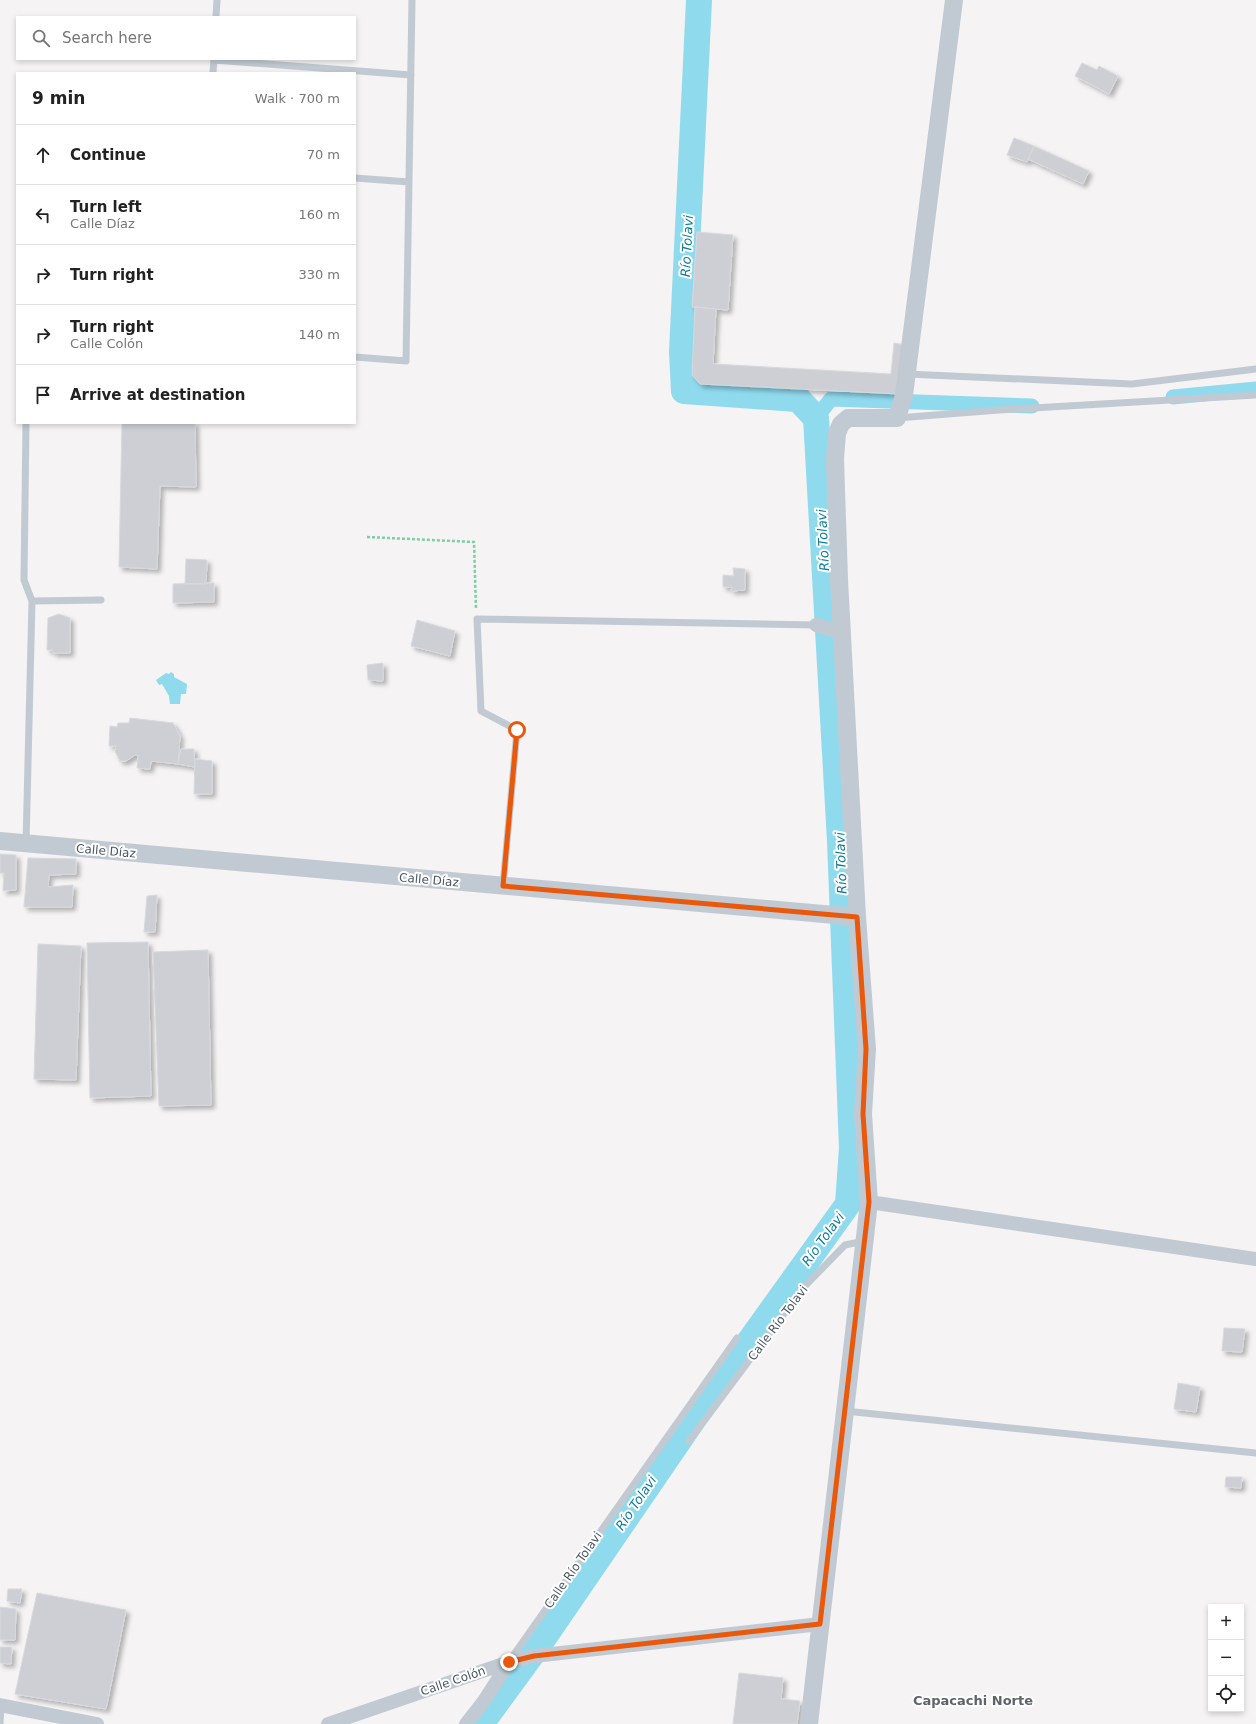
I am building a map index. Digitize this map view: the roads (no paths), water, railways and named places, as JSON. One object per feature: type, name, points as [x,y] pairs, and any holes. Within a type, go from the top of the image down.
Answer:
[{"type":"street","points":[[809,1724],[869,1202],[863,1114],[866,1049],[844,916],[837,630],[835,459],[837,433],[841,424],[848,418],[900,408],[907,374],[954,0]]},
{"type":"street","points":[[816,625],[837,630]]},
{"type":"street","name":"Calle Díaz","points":[[0,841],[844,916]]},
{"type":"street","points":[[869,1202],[1256,1259]]},
{"type":"street","name":"Calle Colón","points":[[328,1724],[509,1662],[534,1656],[820,1624]]},
{"type":"street","name":"Calle Río Tolavi","points":[[466,1724],[484,1701],[509,1662]]},
{"type":"street","points":[[0,1705],[97,1724]]},
{"type":"lane","points":[[216,16],[217,0]]},
{"type":"lane","points":[[356,357],[406,362],[412,0]]},
{"type":"lane","points":[[213,72],[214,60]]},
{"type":"lane","points":[[226,60],[411,76]]},
{"type":"lane","points":[[356,178],[409,182]]},
{"type":"lane","points":[[907,374],[1132,384],[1256,369]]},
{"type":"lane","points":[[900,408],[999,410],[1256,395]]},
{"type":"lane","points":[[26,424],[24,580],[32,601],[26,844]]},
{"type":"lane","points":[[32,601],[102,600]]},
{"type":"lane","points":[[503,886],[517,730],[481,711],[477,619],[816,625]]},
{"type":"lane","name":"Calle Río Tolavi","points":[[689,1441],[804,1287],[845,1244],[865,1241]]},
{"type":"lane","name":"Calle Río Tolavi","points":[[509,1662],[737,1338]]},
{"type":"lane","points":[[844,1411],[1256,1453]]},
{"type":"lane","points":[[0,1705],[0,1724]]},
{"type":"water","points":[[171,672],[174,674],[174,677],[187,684],[186,694],[181,694],[180,704],[170,704],[169,696],[162,684],[159,685],[156,680],[166,673],[169,674]]},
{"type":"waterway","name":"Río Tolavi","points":[[481,1724],[543,1639],[693,1420],[848,1204],[852,1148],[840,841],[816,418],[798,399],[684,391],[682,352],[699,0]]},
{"type":"waterway","points":[[1173,397],[1256,389]]},
{"type":"waterway","points":[[816,418],[831,399],[1032,406]]},
{"type":"district","name":"Capacachi Norte","points":[[973,1700]]}]
